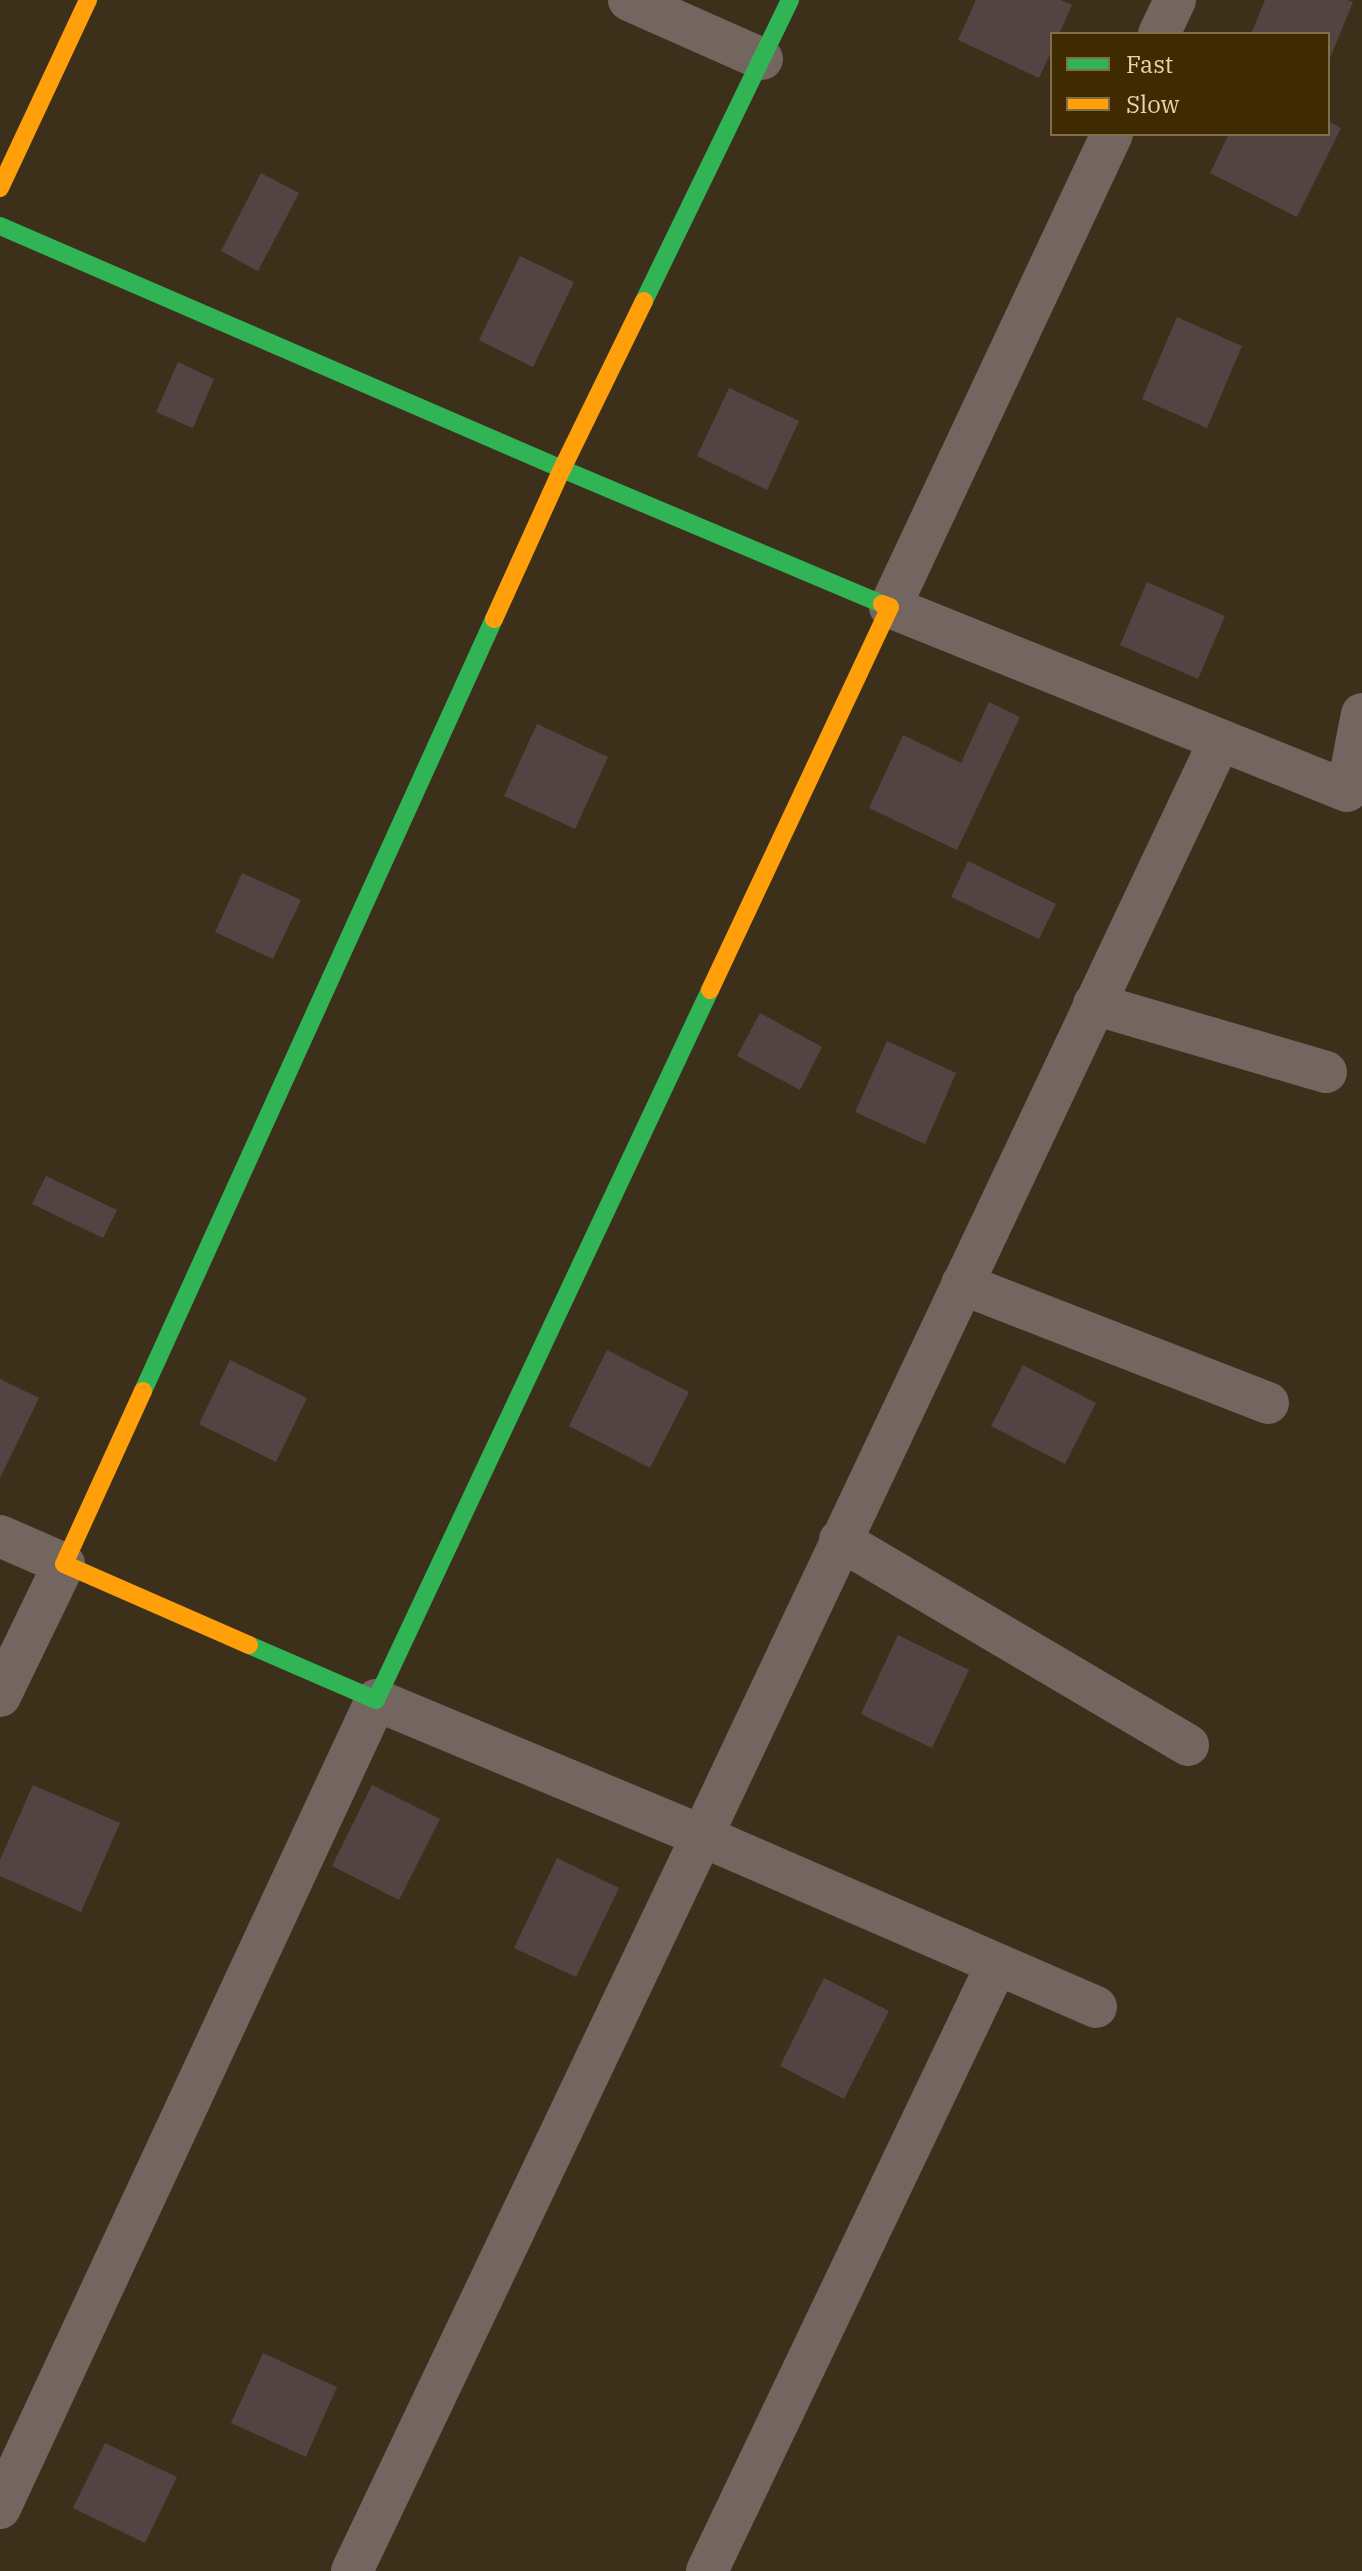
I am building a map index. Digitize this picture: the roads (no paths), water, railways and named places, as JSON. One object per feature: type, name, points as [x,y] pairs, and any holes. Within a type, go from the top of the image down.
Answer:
[{"type":"street","points":[[0,188],[88,0]]},
{"type":"street","points":[[629,0],[762,59]]},
{"type":"street","points":[[0,1696],[64,1564],[562,469],[790,0]]},
{"type":"street","points":[[1160,32],[1175,0]]},
{"type":"street","points":[[0,2508],[1111,136]]},
{"type":"street","points":[[0,226],[890,607],[1347,791],[1362,714]]},
{"type":"street","points":[[352,2571],[1220,740]]},
{"type":"street","points":[[1094,1004],[1326,1072]]},
{"type":"street","points":[[962,1284],[1268,1403]]},
{"type":"street","points":[[0,1536],[1096,2007]]},
{"type":"street","points":[[840,1540],[1188,1745]]},
{"type":"street","points":[[707,2571],[997,1964]]}]
